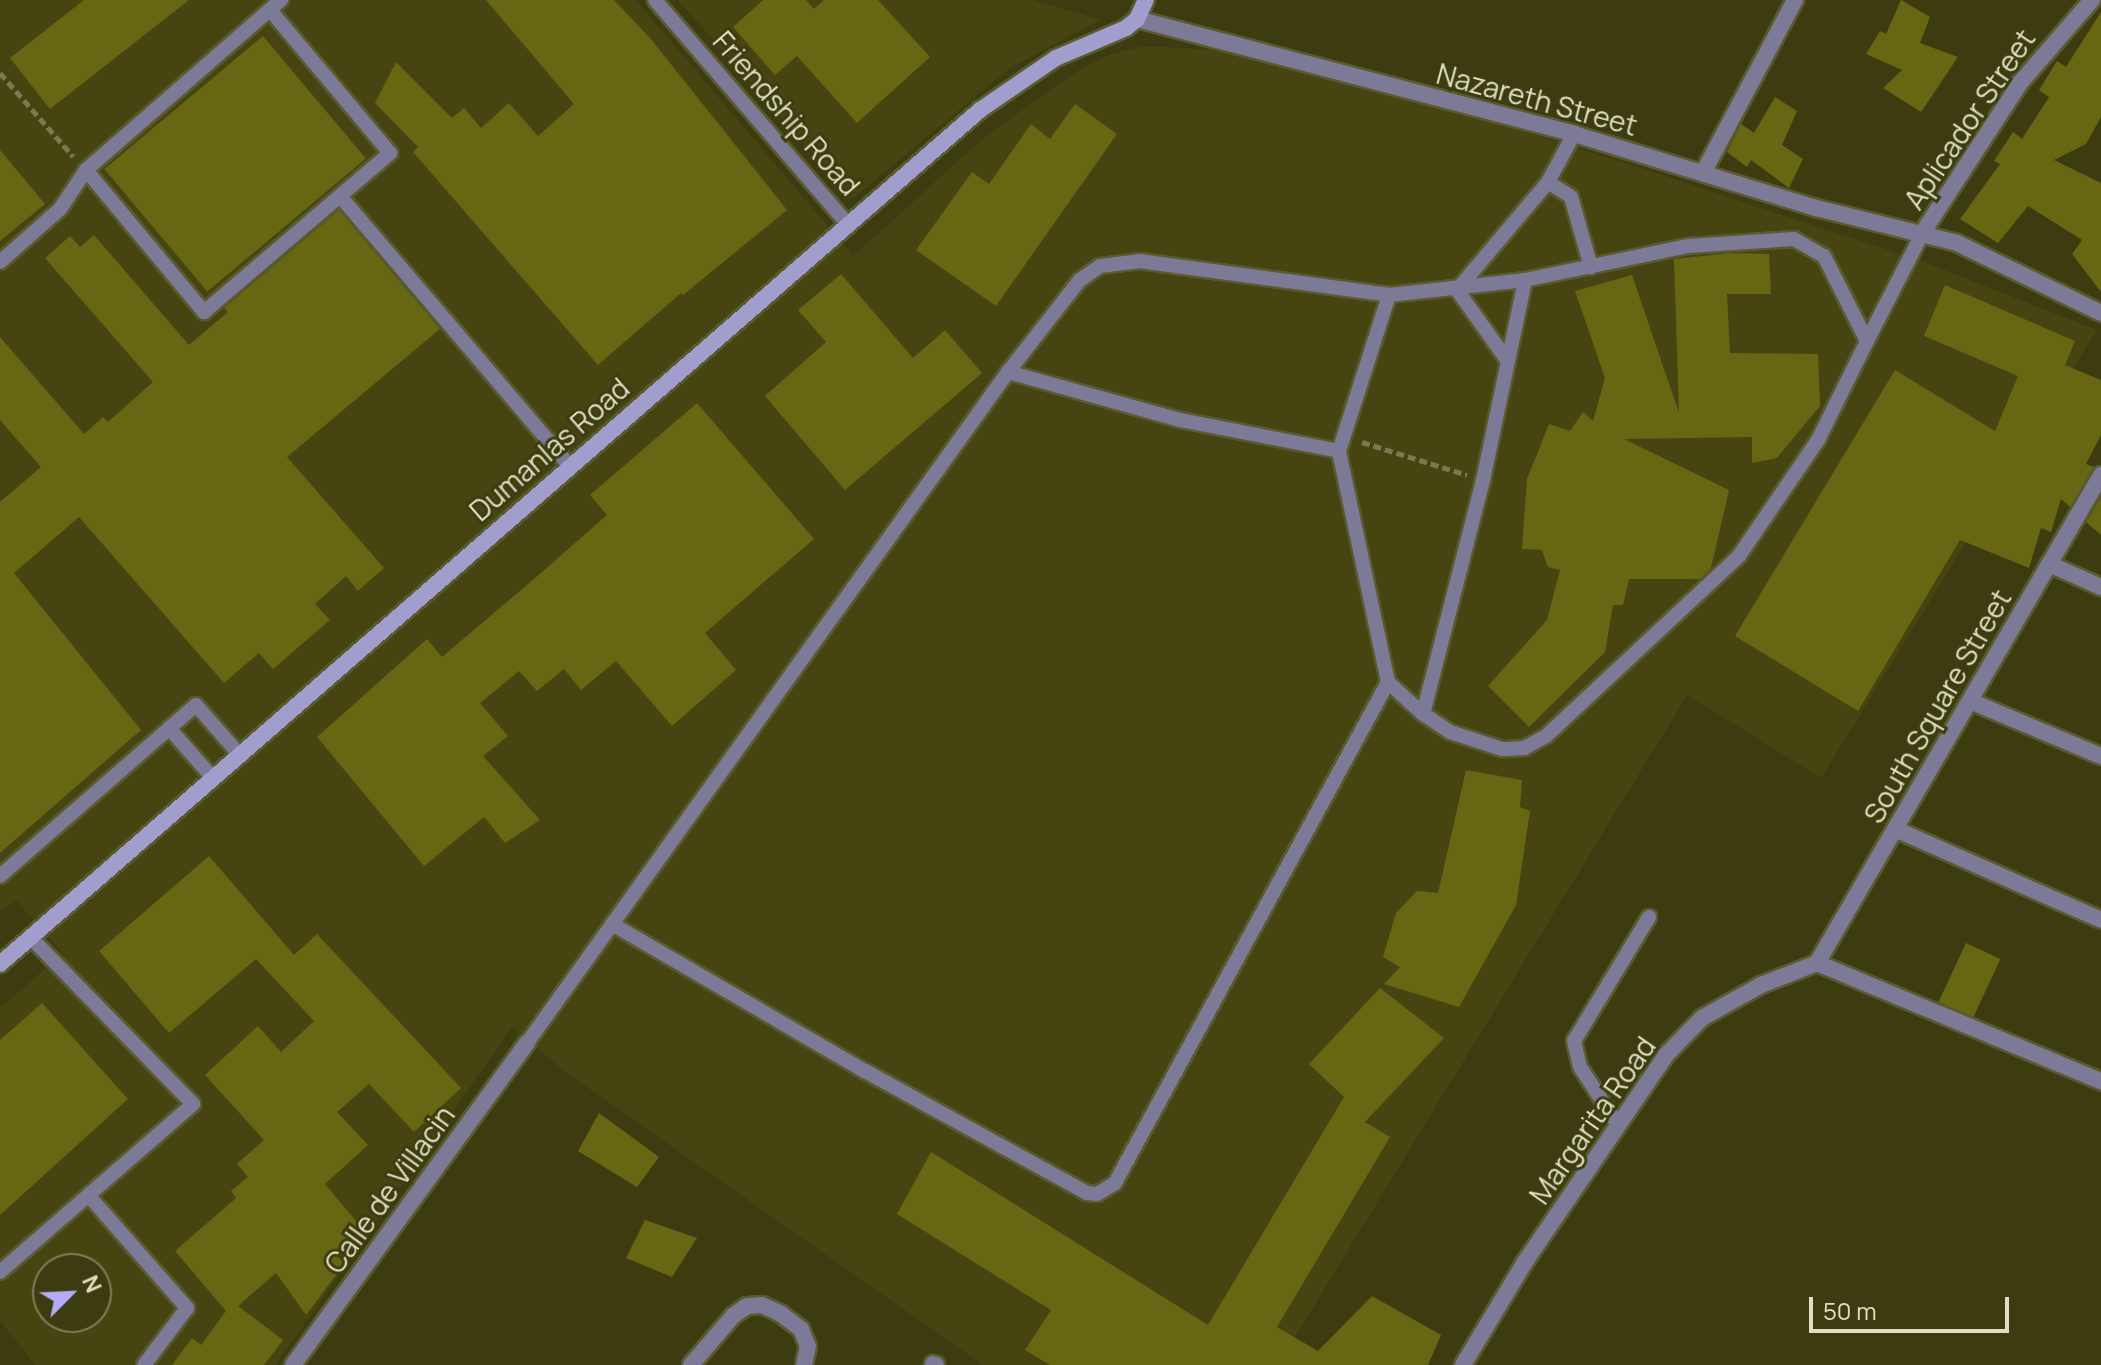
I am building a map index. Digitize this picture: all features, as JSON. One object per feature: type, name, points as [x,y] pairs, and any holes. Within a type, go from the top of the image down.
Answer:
[{"type":"main road","points":[[1137,19],[1146,0]]},
{"type":"main road","name":"Dumanlas Road","points":[[0,964],[211,776],[980,110],[1027,75],[1075,48],[1126,28],[1137,19]]},
{"type":"street","points":[[1703,173],[1795,0]]},
{"type":"street","name":"Aplicador Street","points":[[1923,232],[2020,83],[2052,42],[2092,0]]},
{"type":"street","name":"Nazareth Street","points":[[1137,19],[1574,134],[1816,208],[1923,232],[1987,256],[2098,308]]},
{"type":"street","name":"South Square Street","points":[[1817,963],[2101,475]]},
{"type":"street","points":[[2049,564],[2101,587]]},
{"type":"street","points":[[1970,701],[2101,756]]},
{"type":"street","points":[[1895,829],[2101,920]]},
{"type":"street","points":[[1817,963],[2101,1081]]},
{"type":"street","name":"Margarita Road","points":[[1463,1365],[1525,1262],[1666,1055],[1702,1018],[1761,985],[1817,963]]},
{"type":"street","name":"Calle de Villacin","points":[[293,1365],[527,1043]]},
{"type":"street","points":[[691,1365],[733,1316],[747,1306],[762,1305],[801,1329],[808,1346],[804,1365]]},
{"type":"lane","name":"Friendship Road","points":[[655,0],[848,224]]},
{"type":"lane","points":[[0,262],[60,209],[86,170],[276,5],[390,153],[204,312],[86,170]]},
{"type":"lane","points":[[1457,290],[1548,182],[1574,134]]},
{"type":"lane","points":[[1548,182],[1571,197],[1591,267]]},
{"type":"lane","points":[[340,196],[570,466]]},
{"type":"lane","points":[[1389,295],[1339,451],[1388,682],[1423,714],[1450,732],[1502,749],[1524,748],[1546,736],[1739,556],[1818,440],[1923,232]]},
{"type":"lane","points":[[527,1043],[1008,372],[1080,280],[1100,266],[1139,261],[1389,295],[1457,290],[1525,280],[1688,246],[1794,239],[1824,256],[1867,341]]},
{"type":"lane","points":[[1423,714],[1483,480],[1525,280]]},
{"type":"lane","points":[[1457,290],[1507,360]]},
{"type":"lane","points":[[1008,372],[1180,420],[1339,451]]},
{"type":"lane","points":[[1724,547],[1739,556]]},
{"type":"lane","points":[[612,924],[865,1071],[1087,1193],[1097,1194],[1115,1183],[1388,682]]},
{"type":"lane","points":[[0,876],[196,705],[238,753]]},
{"type":"lane","points":[[169,728],[211,776]]},
{"type":"lane","points":[[1618,1125],[1580,1067],[1574,1041],[1649,917]]},
{"type":"lane","points":[[0,1272],[193,1104],[31,938]]},
{"type":"lane","points":[[89,1196],[187,1308],[144,1365]]},
{"type":"path","points":[[0,73],[86,170]]},
{"type":"path","points":[[1344,436],[1483,480]]},
{"type":"shaded area","points":[[0,0],[636,0],[853,256],[987,135],[1082,68],[1111,54],[1144,46],[1216,50],[1484,119],[1632,165],[1924,262],[2097,330],[1821,778],[1687,695],[1278,1365],[983,1365],[567,1073],[512,1027],[276,1365],[36,1365],[0,1321],[0,1008],[63,953],[16,900],[0,912]]},
{"type":"shaded area","points":[[678,0],[1033,0],[1101,20],[1011,67],[852,199]]},
{"type":"building","points":[[84,0],[189,0],[50,109],[10,58]]},
{"type":"building","points":[[486,0],[614,0],[650,38],[787,210],[683,295],[681,293],[598,365],[413,152],[418,147],[375,103],[396,62],[452,118],[464,108],[481,128],[509,103],[538,136],[574,104]]},
{"type":"building","points":[[763,0],[806,0],[814,9],[824,0],[878,0],[930,57],[857,123],[797,56],[775,75],[733,27]]},
{"type":"building","points":[[1901,0],[1930,17],[1920,43],[1958,57],[1921,112],[1883,88],[1902,70],[1866,54],[1880,31],[1886,34]]},
{"type":"building","points":[[2101,12],[2101,117],[2086,144],[2054,160],[2101,183],[2101,292],[2072,254],[2082,240],[2028,206],[1998,243],[1960,219],[2000,164],[1994,161],[2013,132],[2022,139],[2049,97],[2039,90],[2057,61],[2066,67]]},
{"type":"building","points":[[263,36],[366,159],[207,292],[104,169]]},
{"type":"building","points":[[1775,97],[1797,111],[1782,145],[1803,159],[1789,188],[1751,160],[1747,167],[1727,152],[1741,124],[1754,133]]},
{"type":"building","points":[[1075,104],[1117,134],[996,306],[916,250],[972,172],[989,184],[1031,124],[1050,139]]},
{"type":"building","points":[[0,150],[45,204],[0,241]]},
{"type":"building","points":[[339,210],[440,329],[287,457],[384,568],[358,591],[346,576],[315,604],[330,620],[273,669],[259,653],[224,683],[79,517],[14,573],[141,730],[0,853],[0,502],[41,467],[0,420],[0,337],[84,434],[103,417],[108,422],[153,382],[45,258],[70,236],[80,247],[94,235],[189,345],[228,312],[224,308]]},
{"type":"building","points":[[1730,253],[1769,254],[1771,294],[1727,294],[1730,353],[1818,354],[1820,406],[1777,458],[1752,463],[1752,437],[1624,439],[1729,490],[1711,568],[1700,579],[1629,579],[1623,605],[1613,605],[1605,652],[1529,727],[1488,686],[1547,620],[1560,570],[1548,567],[1542,550],[1522,549],[1527,479],[1549,424],[1570,431],[1583,412],[1593,421],[1605,378],[1575,291],[1632,275],[1679,413],[1674,259]]},
{"type":"building","points":[[841,274],[913,358],[945,330],[982,373],[845,490],[765,396],[826,342],[798,310]]},
{"type":"building","points":[[1945,285],[2075,341],[2065,365],[2101,380],[2101,435],[2086,464],[2094,467],[2070,507],[2061,499],[2051,532],[2041,528],[2029,568],[1960,540],[1858,711],[1735,636],[1895,370],[1995,431],[2018,376],[1924,336]]},
{"type":"building","points":[[697,403],[814,539],[705,633],[736,670],[672,726],[616,661],[581,690],[564,669],[537,691],[519,671],[480,703],[508,736],[483,756],[540,820],[505,843],[484,817],[424,866],[317,737],[427,639],[442,657],[607,515],[590,495]]},
{"type":"building","points":[[2101,497],[2101,535],[2086,522]]},
{"type":"building","points":[[1466,770],[1522,780],[1520,807],[1530,811],[1516,905],[1459,1007],[1384,984],[1400,967],[1383,957],[1396,913],[1417,891],[1438,893]]},
{"type":"building","points":[[209,856],[294,955],[317,934],[461,1088],[414,1132],[369,1084],[337,1112],[368,1145],[325,1184],[367,1234],[306,1315],[276,1273],[238,1306],[283,1340],[264,1365],[172,1365],[192,1338],[201,1345],[226,1311],[175,1251],[236,1198],[231,1191],[248,1177],[237,1164],[264,1140],[205,1075],[258,1026],[281,1052],[314,1021],[256,959],[169,1033],[99,951]]},
{"type":"building","points":[[1966,943],[2000,959],[1973,1018],[1939,1002]]},
{"type":"building","points":[[1380,988],[1444,1038],[1365,1122],[1390,1137],[1277,1327],[1318,1351],[1372,1296],[1441,1335],[1428,1365],[1050,1365],[1025,1350],[1051,1310],[897,1214],[931,1152],[1208,1325],[1344,1097],[1309,1064]]},
{"type":"building","points":[[42,1003],[128,1099],[0,1215],[0,1040]]},
{"type":"building","points":[[599,1113],[659,1157],[637,1187],[578,1151]]},
{"type":"building","points":[[645,1220],[697,1238],[672,1277],[626,1258]]}]
